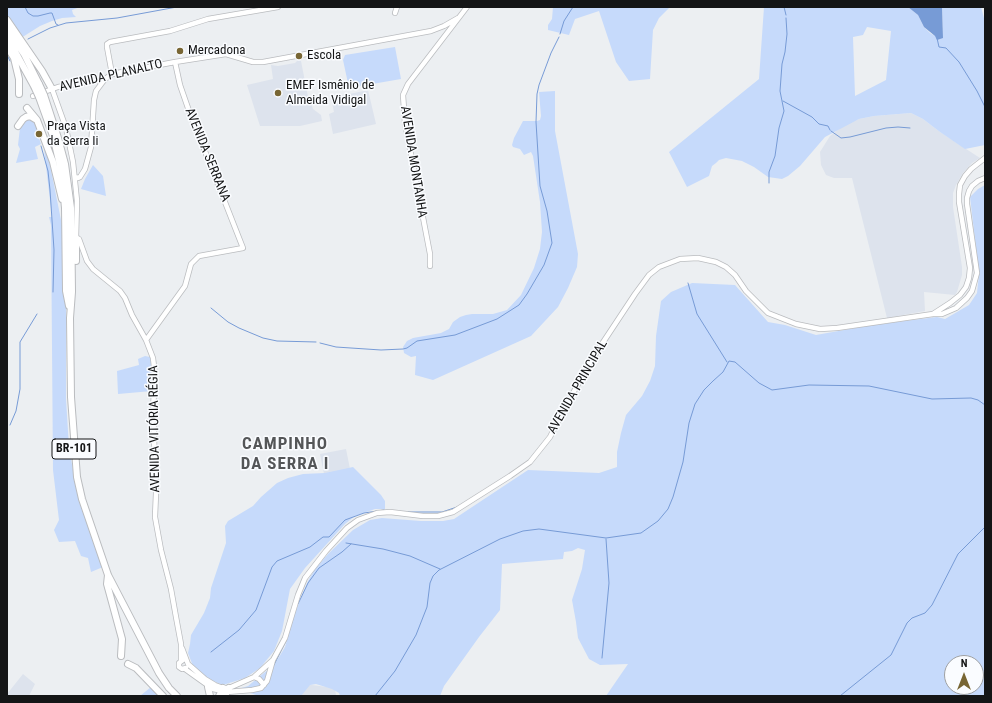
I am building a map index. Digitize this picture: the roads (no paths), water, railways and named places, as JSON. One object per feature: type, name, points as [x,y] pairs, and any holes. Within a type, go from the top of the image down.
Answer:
[{"type":"main road","points":[[7,20],[14,43],[21,55],[42,70],[52,89]]},
{"type":"main road","name":"BR-101","points":[[7,29],[36,85],[53,136],[60,165],[65,208],[66,291],[70,318]]},
{"type":"main road","name":"BR-101","points":[[7,37],[14,43]]},
{"type":"main road","points":[[19,94],[21,55]]},
{"type":"main road","name":"BR-101","points":[[39,96],[58,138],[65,164],[71,208],[72,292],[70,318],[72,405],[77,477],[82,499],[108,575],[159,673],[169,688],[178,696]]},
{"type":"main road","points":[[27,108],[37,120],[52,162],[65,208]]},
{"type":"main road","points":[[18,126],[26,117],[37,120]]},
{"type":"main road","points":[[72,292],[75,274],[76,238]]},
{"type":"main road","points":[[108,575],[107,584],[122,639],[120,656]]},
{"type":"main road","points":[[128,664],[136,668],[163,696]]},
{"type":"main road","points":[[208,687],[210,696]]},
{"type":"street","points":[[112,74],[107,47],[107,44],[110,42],[170,31],[208,19],[278,7]]},
{"type":"street","points":[[395,13],[397,7]]},
{"type":"street","name":"AVENIDA MONTANHA","points":[[430,266],[430,254],[405,123],[403,95],[408,84],[467,7]]},
{"type":"street","name":"AVENIDA PLANALTO","points":[[39,96],[52,89],[77,83],[105,79],[112,74],[175,62],[226,54],[253,62],[263,62],[431,31],[458,18]]},
{"type":"street","name":"AVENIDA SERRANA","points":[[146,340],[185,286],[192,264],[199,256],[243,248],[188,108],[180,85],[175,62]]},
{"type":"street","points":[[96,91],[105,79]]},
{"type":"street","points":[[75,177],[78,178],[82,174],[91,150],[94,100],[96,91],[95,81]]},
{"type":"street","points":[[52,89],[66,128],[73,162],[77,201],[76,238]]},
{"type":"street","name":"AVENIDA PRINCIPAL","points":[[933,314],[938,309],[950,303],[960,295],[966,287],[969,278],[970,268],[959,202],[960,185],[970,170],[985,158]]},
{"type":"street","name":"AVENIDA PRINCIPAL","points":[[264,685],[270,672],[273,660],[285,638],[298,595],[305,578],[326,551],[347,528],[358,520],[377,513],[390,512],[423,516],[438,516],[454,512],[530,462],[550,437],[563,410],[592,359],[635,294],[649,275],[658,267],[680,259],[698,258],[716,262],[726,267],[735,275],[746,291],[768,313],[788,322],[820,329],[942,314],[956,308],[972,291],[977,273],[967,198],[972,186],[985,178]]},
{"type":"street","name":"AVENIDA VITÓRIA RÉGIA","points":[[76,238],[79,239],[87,261],[93,269],[125,298],[132,315],[146,340],[153,358],[155,375],[153,409],[156,493],[155,518],[160,550],[171,589],[181,644],[188,663]]},
{"type":"street","name":"AVENIDA VITÓRIA RÉGIA","points":[[181,644],[181,661]]},
{"type":"street","points":[[224,692],[205,680],[184,660],[181,661],[179,667],[185,669],[208,687],[224,692],[252,690],[264,685],[259,679],[254,677]]},
{"type":"street","name":"AVENIDA PRINCIPAL","points":[[224,692],[254,677],[273,660]]},
{"type":"street","points":[[185,669],[188,666],[188,663]]},
{"type":"water","points":[[908,7],[942,7],[943,38],[937,40],[935,36],[924,27],[918,15]]},
{"type":"waterway","points":[[25,7],[28,13],[33,16],[52,13],[56,24],[58,25]]},
{"type":"waterway","points":[[28,39],[50,28],[66,23],[117,18],[177,7]]},
{"type":"waterway","points":[[560,34],[564,21],[573,7]]},
{"type":"waterway","points":[[784,7],[786,15]]},
{"type":"waterway","points":[[769,183],[769,172],[775,156],[779,128],[784,111],[780,91],[782,64],[787,34],[786,18]]},
{"type":"waterway","points":[[320,343],[336,347],[381,350],[403,349],[417,341],[455,335],[497,319],[519,305],[544,265],[552,243],[547,211],[540,186],[536,122],[537,94],[539,85],[551,53],[559,37]]},
{"type":"waterway","points":[[937,38],[939,47],[946,48],[959,62],[985,107]]},
{"type":"waterway","points":[[7,55],[10,61]]},
{"type":"waterway","points":[[783,101],[812,117],[819,124],[828,126],[830,130]]},
{"type":"waterway","points":[[831,131],[841,138],[886,128],[910,128]]},
{"type":"waterway","points":[[41,146],[48,171],[50,190],[54,250],[53,292]]},
{"type":"waterway","points":[[688,283],[697,314],[727,362]]},
{"type":"waterway","points":[[211,308],[228,322],[263,338],[277,341],[316,342]]},
{"type":"waterway","points":[[10,425],[16,411],[20,389],[20,342],[37,314]]},
{"type":"waterway","points":[[375,696],[395,671],[416,635],[427,607],[430,583],[433,576],[439,570],[500,539],[523,531],[539,529],[606,538],[641,533],[658,521],[668,509],[673,497],[683,462],[689,423],[695,404],[704,390],[723,372],[729,361],[735,362],[759,383],[772,390],[809,385],[869,386],[932,399],[971,398],[978,400],[985,405]]},
{"type":"waterway","points":[[405,512],[442,512],[457,507]]},
{"type":"waterway","points":[[211,652],[239,630],[256,610],[272,567],[277,561],[310,547],[323,537],[329,537],[345,520],[364,513],[384,510]]},
{"type":"waterway","points":[[840,696],[891,655],[907,623],[912,618],[925,613],[932,605],[958,554],[985,527]]},
{"type":"waterway","points":[[602,658],[609,583],[606,539]]},
{"type":"waterway","points":[[346,543],[383,549],[410,556],[440,569]]},
{"type":"waterway","points":[[298,604],[308,583],[319,568],[351,544]]},
{"type":"waterway","points":[[274,665],[286,641]]},
{"type":"place","name":"Mercadona","points":[[180,51]]},
{"type":"place","name":"Escola","points":[[299,56]]},
{"type":"place","name":"EMEF Ismênio de Almeida Vidigal","points":[[278,93]]},
{"type":"place","name":"Praça Vista da Serra Ii","points":[[39,134]]},
{"type":"district","name":"CAMPINHO DA SERRA I","points":[[285,455]]}]
